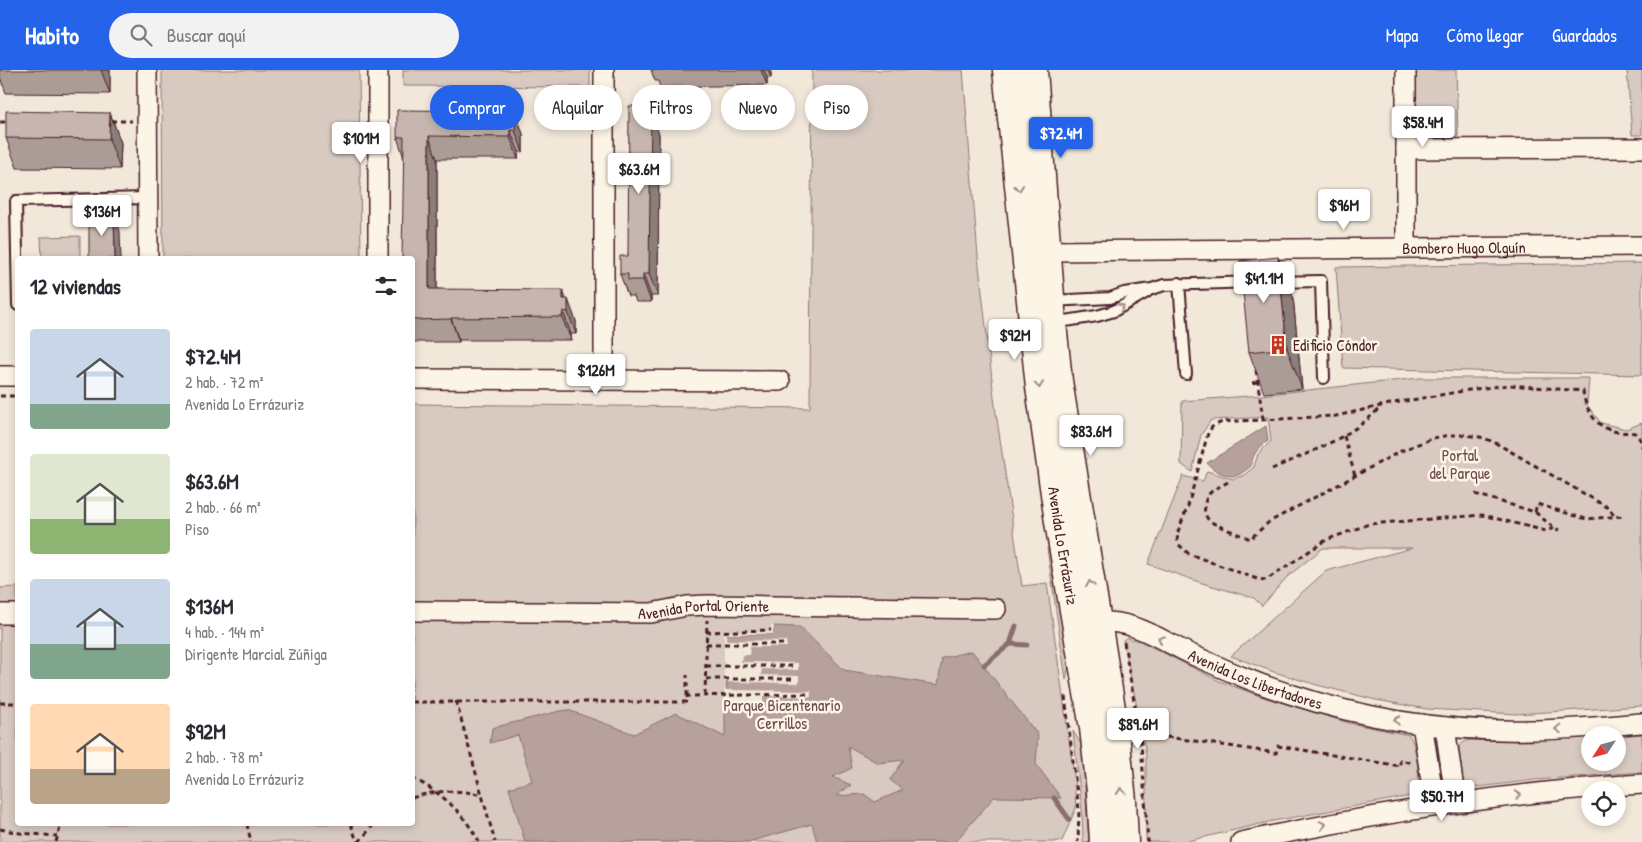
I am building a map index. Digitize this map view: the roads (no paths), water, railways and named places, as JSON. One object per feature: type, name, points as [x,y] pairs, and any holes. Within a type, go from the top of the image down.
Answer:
[{"type":"main road","name":"Avenida Lo Errázuriz","points":[[1007,70],[1040,387],[1059,522],[1094,728],[1104,842]]},
{"type":"main road","name":"Avenida Lo Errázuriz","points":[[1033,70],[1051,312],[1066,434],[1115,733],[1124,842]]},
{"type":"street","points":[[147,70],[148,256]]},
{"type":"street","points":[[378,70],[378,256]]},
{"type":"street","points":[[604,70],[604,380]]},
{"type":"street","points":[[1406,70],[1406,247]]},
{"type":"street","points":[[1406,149],[1642,148]]},
{"type":"street","name":"Bombero Hugo Olguín","points":[[1046,251],[1642,246]]},
{"type":"street","points":[[0,376],[15,376]]},
{"type":"street","points":[[415,379],[780,381]]},
{"type":"street","name":"Avenida Portal Oriente","points":[[415,611],[651,613],[687,606],[707,605],[996,609]]},
{"type":"street","points":[[0,614],[15,614]]},
{"type":"street","name":"Avenida Los Libertadores","points":[[1096,622],[1108,621],[1134,626],[1224,670],[1290,694],[1355,712],[1444,727],[1528,730],[1642,723]]},
{"type":"street","points":[[1422,724],[1435,806]]},
{"type":"street","points":[[1444,727],[1456,803]]},
{"type":"street","points":[[1240,842],[1354,819],[1435,806],[1553,791],[1642,784]]},
{"type":"lane","points":[[17,256],[16,201],[148,198]]},
{"type":"lane","points":[[1051,312],[1097,316],[1114,311],[1164,284],[1321,282],[1324,378]]},
{"type":"lane","points":[[1179,283],[1186,374]]},
{"type":"lane","points":[[1051,312],[1124,293],[1152,289]]},
{"type":"waterway","points":[[984,665],[1010,644],[1016,626]]},
{"type":"waterway","points":[[1010,644],[1027,645]]},
{"type":"waterway","points":[[1054,798],[1069,819]]},
{"type":"place","name":"Edificio Cóndor","points":[[1278,345]]},
{"type":"park label","name":"Portal del Parque","points":[[1460,464]]},
{"type":"park label","name":"Parque Bicentenario Cerrillos","points":[[782,714]]}]
